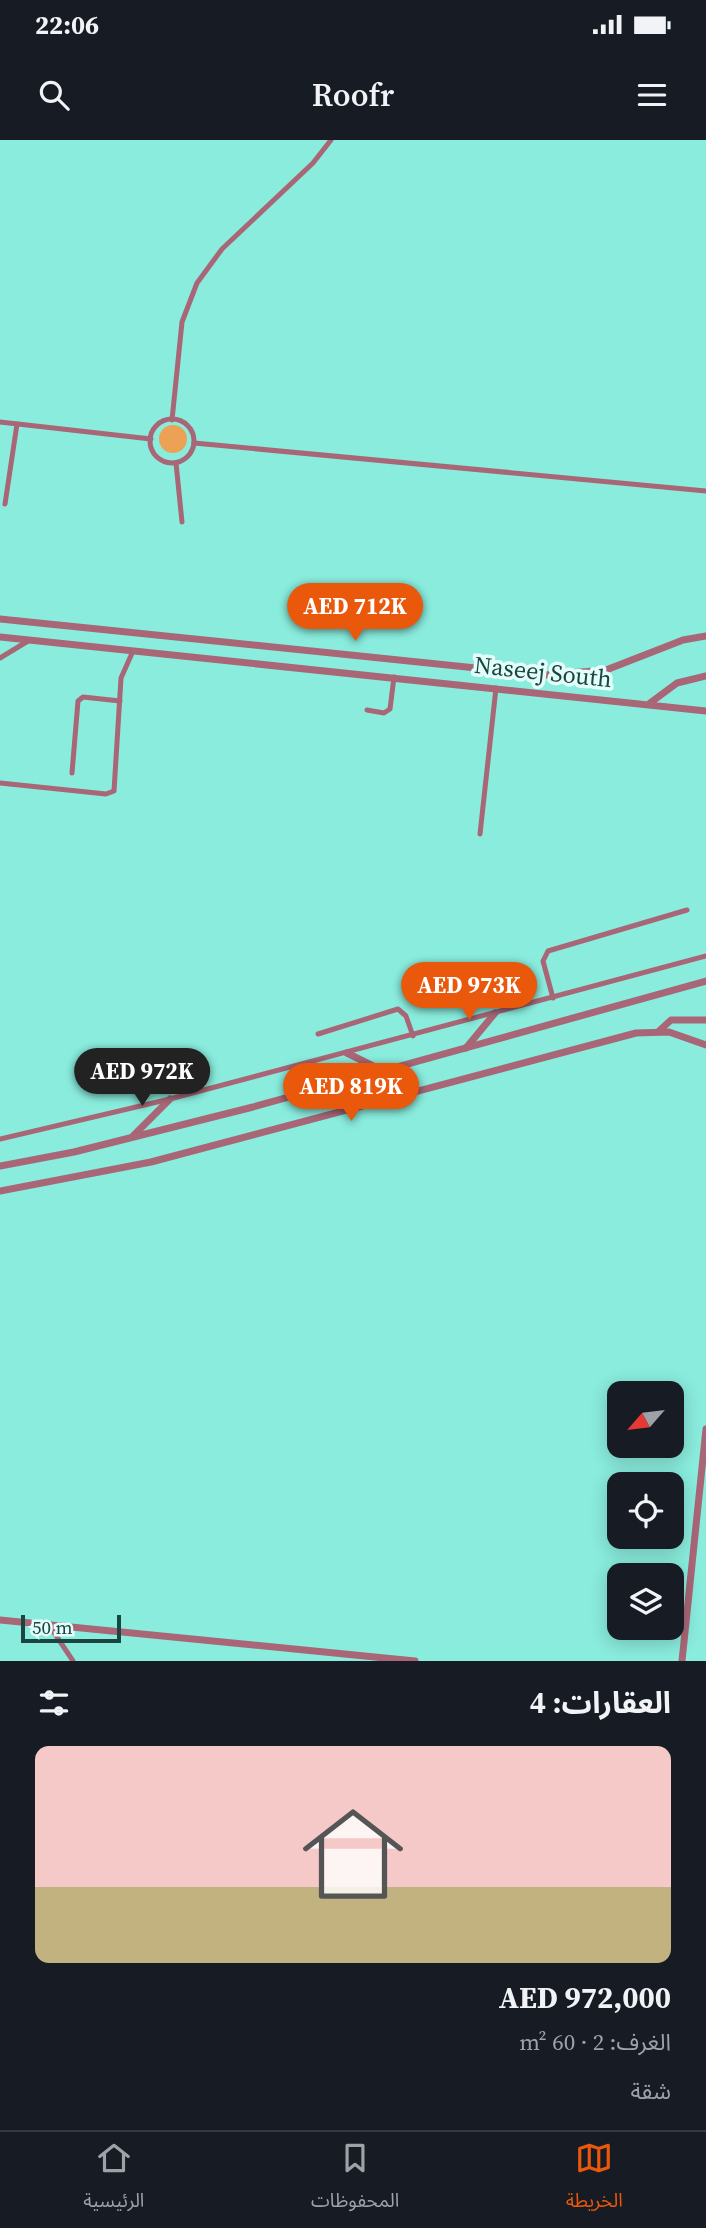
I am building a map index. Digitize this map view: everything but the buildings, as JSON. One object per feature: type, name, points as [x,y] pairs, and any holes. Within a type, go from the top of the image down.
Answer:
[{"type":"street","points":[[0,620],[545,675],[606,670],[683,640],[706,636]]},
{"type":"street","name":"Naseej South","points":[[3,639],[394,676],[706,711]]},
{"type":"street","points":[[650,703],[677,684],[706,676]]},
{"type":"street","points":[[0,1166],[133,1136],[384,1071],[706,981]]},
{"type":"street","points":[[465,1049],[495,1013]]},
{"type":"street","points":[[659,1031],[671,1020],[706,1020]]},
{"type":"street","points":[[0,1191],[151,1162],[636,1033],[659,1031],[681,1034],[706,1045]]},
{"type":"street","points":[[347,1053],[384,1071]]},
{"type":"street","points":[[133,1136],[170,1100]]},
{"type":"street","points":[[682,1661],[706,1429]]},
{"type":"street","points":[[0,1620],[415,1661]]},
{"type":"lane","points":[[172,420],[182,322],[197,283],[222,249],[313,163],[331,140]]},
{"type":"lane","points":[[172,420],[188,426],[194,443],[186,458],[176,463],[157,457],[150,439],[160,423],[172,420]]},
{"type":"lane","points":[[0,422],[150,439]]},
{"type":"lane","points":[[5,504],[17,424]]},
{"type":"lane","points":[[194,443],[706,491]]},
{"type":"lane","points":[[176,463],[182,522]]},
{"type":"lane","points":[[0,658],[28,641]]},
{"type":"lane","points":[[0,783],[112,793],[116,783],[114,764],[121,678],[133,651]]},
{"type":"lane","points":[[367,710],[381,713],[390,709],[394,676]]},
{"type":"lane","points":[[480,834],[496,687]]},
{"type":"lane","points":[[72,773],[78,701],[83,697],[120,701]]},
{"type":"lane","points":[[553,998],[543,961],[548,951],[687,910]]},
{"type":"lane","points":[[0,1139],[170,1100],[706,957]]},
{"type":"lane","points":[[318,1034],[398,1009],[406,1016],[413,1036]]},
{"type":"lane","points":[[49,1625],[73,1661]]},
{"type":"shaded area","points":[[173,425],[183,429],[187,439],[183,449],[173,453],[163,449],[159,439],[163,429]]}]
